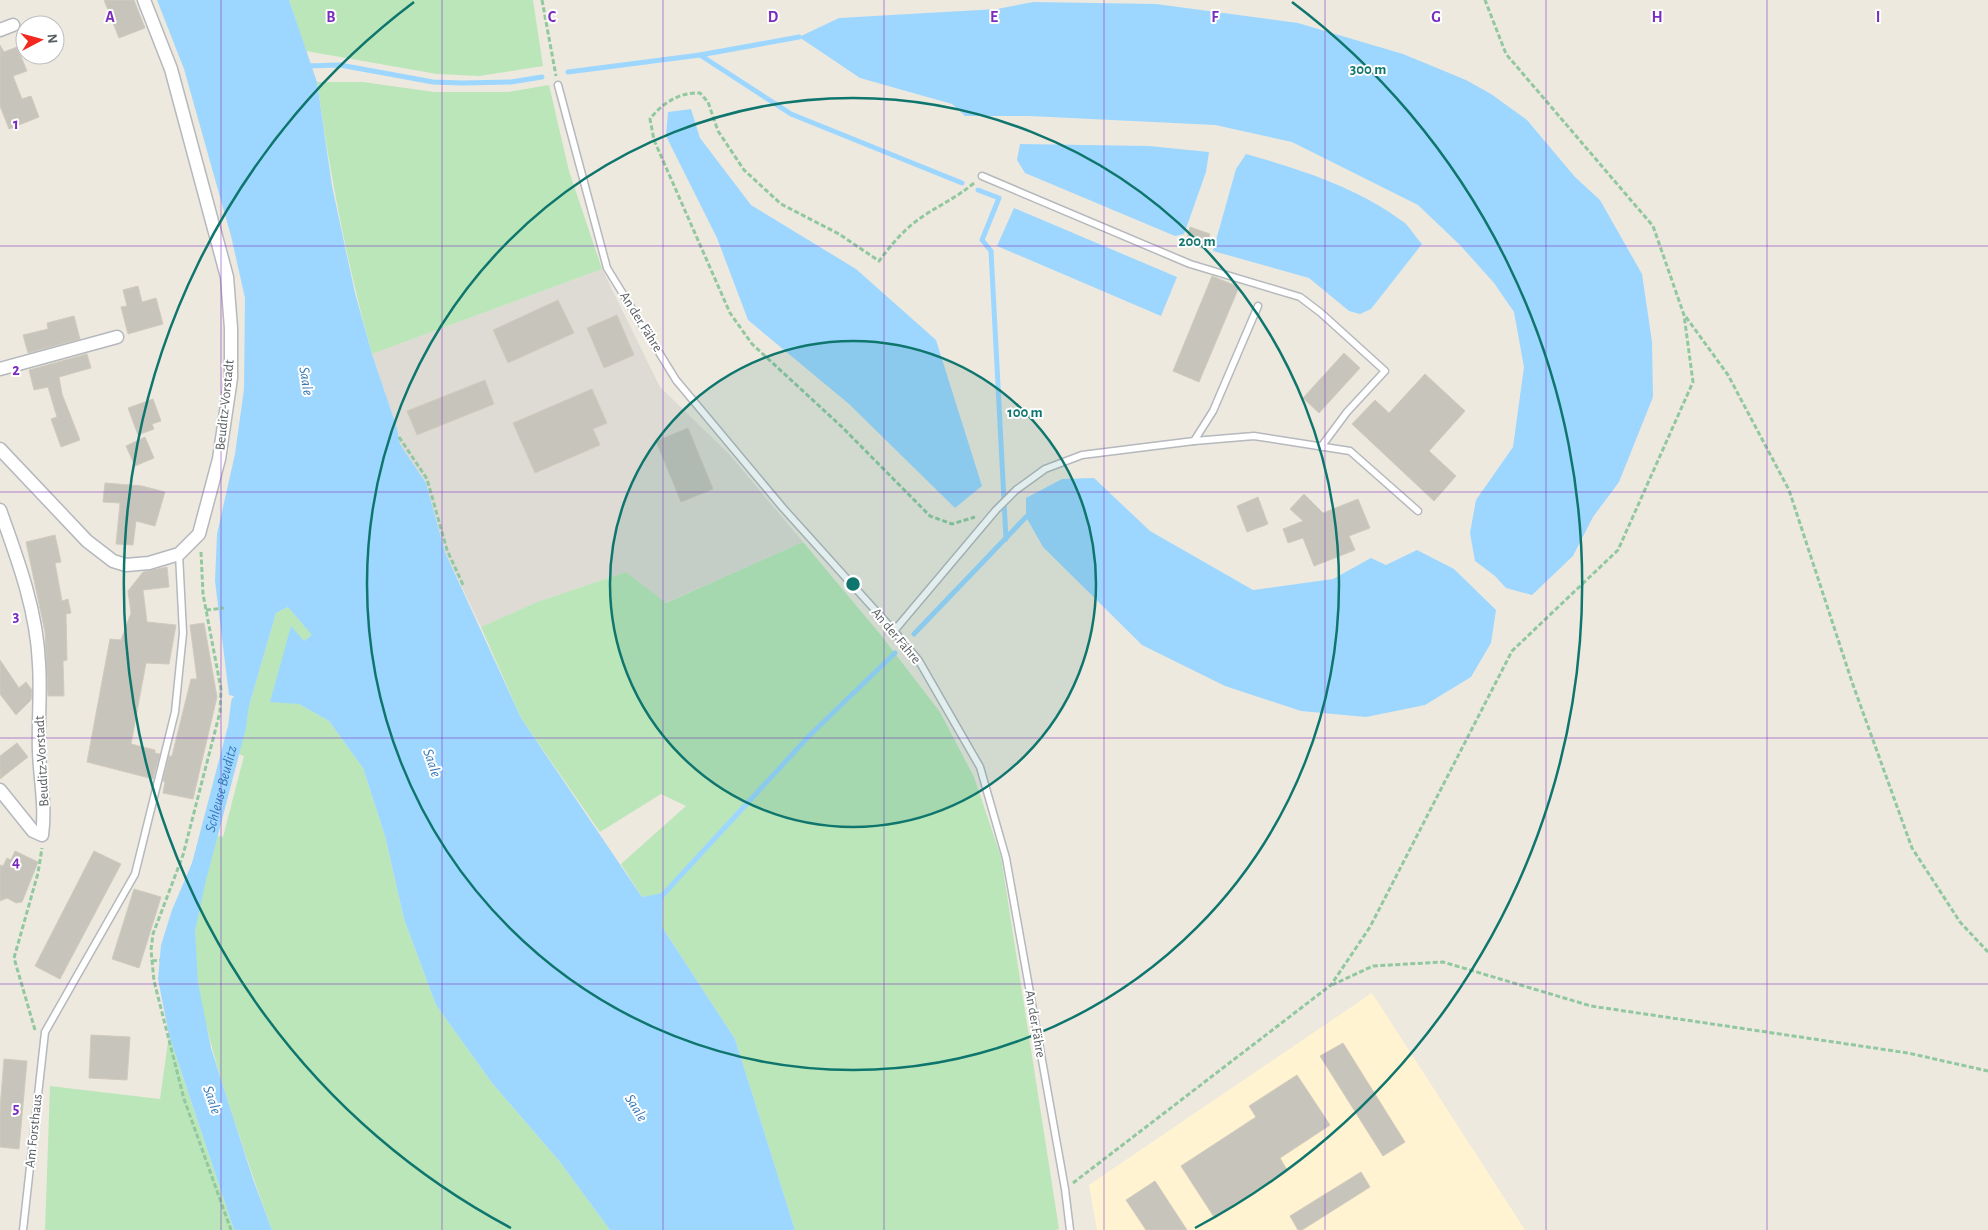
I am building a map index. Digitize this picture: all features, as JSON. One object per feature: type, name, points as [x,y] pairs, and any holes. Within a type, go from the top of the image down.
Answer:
[{"type":"street","name":"Beuditz-Vorstadt","points":[[144,0],[171,69],[227,277],[231,328],[231,378],[219,459],[200,534]]},
{"type":"street","points":[[0,30],[13,25]]},
{"type":"street","points":[[0,369],[117,337]]},
{"type":"street","points":[[0,449],[88,542],[113,562],[126,565],[142,564],[179,554],[200,534]]},
{"type":"street","name":"Beuditz-Vorstadt","points":[[0,510],[15,552],[35,626],[40,664],[39,752],[44,815],[42,835],[33,831],[0,790]]},
{"type":"lane","name":"An der Fähre","points":[[558,85],[607,268],[676,380],[783,508],[894,631],[918,661],[980,767],[1006,858],[1065,1189],[1070,1230]]},
{"type":"lane","points":[[982,176],[1190,264],[1300,297],[1322,313],[1385,371],[1347,412],[1321,447]]},
{"type":"lane","points":[[1194,441],[1213,411],[1258,306]]},
{"type":"lane","points":[[894,631],[1010,496],[1045,470],[1082,455],[1194,441],[1254,436],[1350,451],[1418,510]]},
{"type":"lane","name":"Am Forsthaus","points":[[23,1230],[45,1032],[136,874],[175,712],[183,633],[179,554]]},
{"type":"path","points":[[542,0],[553,62]]},
{"type":"path","points":[[1331,985],[1370,928],[1512,651],[1618,550],[1693,382],[1684,315],[1653,226],[1506,54],[1485,0]]},
{"type":"path","points":[[982,176],[955,199],[921,217],[893,242],[879,261],[839,234],[781,204],[744,170],[718,131],[708,102],[700,93],[687,92],[659,107],[650,119],[654,140],[730,313],[752,344],[842,427],[930,516],[952,524],[997,509]]},
{"type":"path","points":[[1684,315],[1728,375],[1789,490],[1852,682],[1912,848],[1960,922],[1988,952]]},
{"type":"path","points":[[399,437],[427,479],[447,550],[464,586]]},
{"type":"path","points":[[200,534],[206,610],[220,688],[220,712],[184,855],[153,934],[152,961],[154,981],[184,1099],[231,1230]]},
{"type":"path","points":[[206,610],[224,608]]},
{"type":"path","points":[[42,835],[42,851],[38,874],[14,958],[42,1054]]},
{"type":"path","points":[[152,961],[160,960]]},
{"type":"path","points":[[1065,1189],[1331,985],[1373,966],[1443,962],[1591,1006],[1908,1054],[1988,1071]]},
{"type":"shaded area","points":[[602,269],[660,387],[729,454],[803,542],[665,603],[626,572],[537,602],[481,627],[445,552],[426,483],[400,444],[397,428],[372,354]]},
{"type":"shaded area","points":[[1372,993],[1525,1230],[1097,1230],[1089,1185]]},
{"type":"green space","points":[[289,0],[533,0],[543,66],[479,76],[437,74],[306,51]]},
{"type":"green space","points":[[317,82],[363,82],[434,92],[508,92],[549,85],[569,171],[602,269],[372,354],[340,219]]},
{"type":"green space","points":[[803,542],[880,634],[940,712],[974,777],[1001,857],[1059,1229],[795,1230],[735,1039],[662,927],[663,894],[642,897],[621,864],[686,806],[661,794],[600,832],[521,718],[481,627],[537,602],[626,572],[666,603]]},
{"type":"green space","points":[[288,607],[313,635],[304,641],[290,627],[299,704],[329,721],[363,768],[385,836],[404,919],[436,1005],[492,1083],[560,1162],[610,1230],[272,1230],[223,1086],[205,1021],[195,954],[195,932],[200,895],[216,835],[223,837],[244,756],[236,753],[239,741],[276,613]]},
{"type":"green space","points":[[169,1035],[234,1230],[45,1230],[50,1086],[160,1099]]},
{"type":"water","name":"Saale","points":[[157,0],[289,0],[317,82],[332,186],[355,293],[372,354],[397,428],[400,444],[426,483],[445,552],[521,718],[642,897],[663,893],[662,927],[735,1039],[795,1230],[610,1230],[560,1162],[492,1083],[436,1005],[404,919],[385,836],[363,768],[329,721],[299,704],[270,702],[291,626],[304,641],[312,635],[288,607],[276,613],[243,727],[230,725],[237,697],[229,695],[215,581],[217,534],[235,454],[244,389],[245,298],[231,236],[184,69]]},
{"type":"water","points":[[1033,2],[1156,4],[1298,23],[1403,54],[1466,80],[1491,94],[1527,120],[1575,177],[1600,200],[1642,274],[1652,342],[1653,397],[1619,482],[1593,517],[1573,556],[1532,595],[1506,588],[1495,576],[1475,561],[1470,533],[1476,500],[1513,447],[1524,367],[1514,312],[1494,283],[1460,245],[1418,205],[1292,142],[1215,125],[1029,116],[965,116],[952,104],[860,78],[799,37],[839,18],[997,9]]},
{"type":"water","points":[[691,109],[700,138],[751,205],[856,269],[936,340],[982,486],[955,508],[849,404],[748,320],[717,238],[666,136],[668,112]]},
{"type":"water","points":[[1020,144],[1149,146],[1209,152],[1206,172],[1184,234],[1175,236],[1025,173],[1017,160]]},
{"type":"water","points":[[1246,154],[1308,173],[1349,190],[1405,223],[1422,244],[1371,309],[1360,314],[1349,311],[1309,278],[1213,251],[1236,169]]},
{"type":"water","points":[[1014,208],[1177,277],[1161,316],[997,246]]},
{"type":"water","points":[[1094,478],[1150,531],[1253,590],[1333,579],[1371,558],[1386,565],[1417,550],[1454,569],[1496,610],[1491,643],[1471,677],[1425,705],[1366,717],[1301,711],[1225,686],[1142,645],[1043,547],[1026,517],[1026,498],[1062,479]]},
{"type":"water","name":"Saale","points":[[198,849],[212,852],[195,931],[198,982],[211,1048],[253,1179],[272,1230],[234,1230],[169,1035],[158,979],[161,945],[172,910]]},
{"type":"building","points":[[104,0],[134,0],[145,28],[119,38]]},
{"type":"building","points":[[0,45],[4,52],[15,48],[15,65],[24,65],[27,71],[13,76],[22,99],[31,96],[39,117],[9,129],[0,106]]},
{"type":"building","points":[[1190,227],[1210,234],[1205,249],[1186,243]]},
{"type":"building","points":[[1212,276],[1239,287],[1199,382],[1173,371]]},
{"type":"building","points":[[138,286],[142,302],[156,298],[163,324],[128,334],[121,307],[127,306],[123,290]]},
{"type":"building","points":[[558,300],[574,333],[508,363],[493,330]]},
{"type":"building","points":[[617,315],[634,355],[604,368],[587,328]]},
{"type":"building","points":[[74,316],[80,339],[28,353],[23,335],[48,329],[47,323]]},
{"type":"building","points":[[1344,353],[1360,368],[1319,413],[1303,398]]},
{"type":"building","points":[[87,354],[91,368],[59,377],[62,394],[80,440],[61,447],[51,419],[57,417],[48,387],[34,390],[29,370]]},
{"type":"building","points":[[1425,374],[1465,411],[1429,451],[1456,476],[1434,501],[1352,424],[1375,400],[1389,413]]},
{"type":"building","points":[[485,380],[494,404],[417,435],[407,411]]},
{"type":"building","points":[[592,389],[607,423],[593,429],[600,445],[535,473],[513,423]]},
{"type":"building","points":[[153,399],[161,421],[152,424],[154,429],[138,435],[128,408]]},
{"type":"building","points":[[688,428],[713,489],[681,502],[656,441]]},
{"type":"building","points":[[145,437],[154,458],[135,466],[126,446]]},
{"type":"building","points":[[105,483],[142,486],[165,492],[155,526],[136,521],[133,545],[116,544],[120,503],[103,502]]},
{"type":"building","points":[[1304,494],[1323,513],[1358,499],[1370,528],[1349,536],[1355,550],[1314,566],[1303,538],[1288,543],[1283,529],[1303,521],[1290,509]]},
{"type":"building","points":[[1258,497],[1268,524],[1247,532],[1237,506]]},
{"type":"building","points":[[55,535],[61,562],[55,563],[62,601],[68,599],[71,613],[66,614],[67,660],[63,661],[64,696],[48,696],[45,632],[26,542]]},
{"type":"building","points":[[167,567],[169,587],[143,590],[147,622],[176,625],[169,664],[146,663],[131,744],[155,750],[155,753],[160,754],[153,779],[87,762],[110,639],[121,640],[131,613],[128,591],[143,572]]},
{"type":"building","points":[[204,623],[217,697],[193,799],[163,793],[165,782],[163,781],[169,756],[172,756],[191,679],[197,679],[190,625]]},
{"type":"building","points":[[0,660],[19,688],[26,682],[32,690],[31,700],[16,715],[0,694]]},
{"type":"building","points":[[17,743],[28,757],[0,779],[0,756]]},
{"type":"building","points":[[15,851],[38,862],[22,902],[16,903],[7,898],[0,901],[0,865],[3,866],[7,858],[11,860]]},
{"type":"building","points":[[94,851],[121,864],[60,979],[35,966]]},
{"type":"building","points":[[134,889],[161,897],[139,968],[112,959]]},
{"type":"building","points":[[91,1035],[130,1037],[127,1080],[89,1078]]},
{"type":"building","points":[[1343,1043],[1405,1142],[1383,1156],[1320,1056]]},
{"type":"building","points":[[4,1059],[27,1061],[19,1149],[0,1147],[0,1108]]},
{"type":"building","points":[[1297,1075],[1330,1125],[1280,1158],[1287,1170],[1214,1217],[1181,1166],[1256,1117],[1249,1106]]},
{"type":"building","points":[[1361,1172],[1370,1187],[1302,1230],[1298,1230],[1290,1216]]},
{"type":"building","points":[[1155,1181],[1187,1230],[1146,1230],[1126,1200]]},
{"type":"waterway","points":[[568,72],[700,55],[799,37]]},
{"type":"waterway","points":[[700,55],[791,114],[962,183]]},
{"type":"waterway","points":[[306,66],[340,65],[433,82],[511,82],[542,77]]},
{"type":"waterway","points":[[978,190],[999,198],[982,240],[991,251],[1006,539]]},
{"type":"waterway","points":[[914,634],[1026,517]]},
{"type":"waterway","points":[[660,898],[810,735],[895,653]]},
{"type":"waterway","name":"Schleuse Beuditz","points":[[199,872],[237,727],[240,703]]}]
